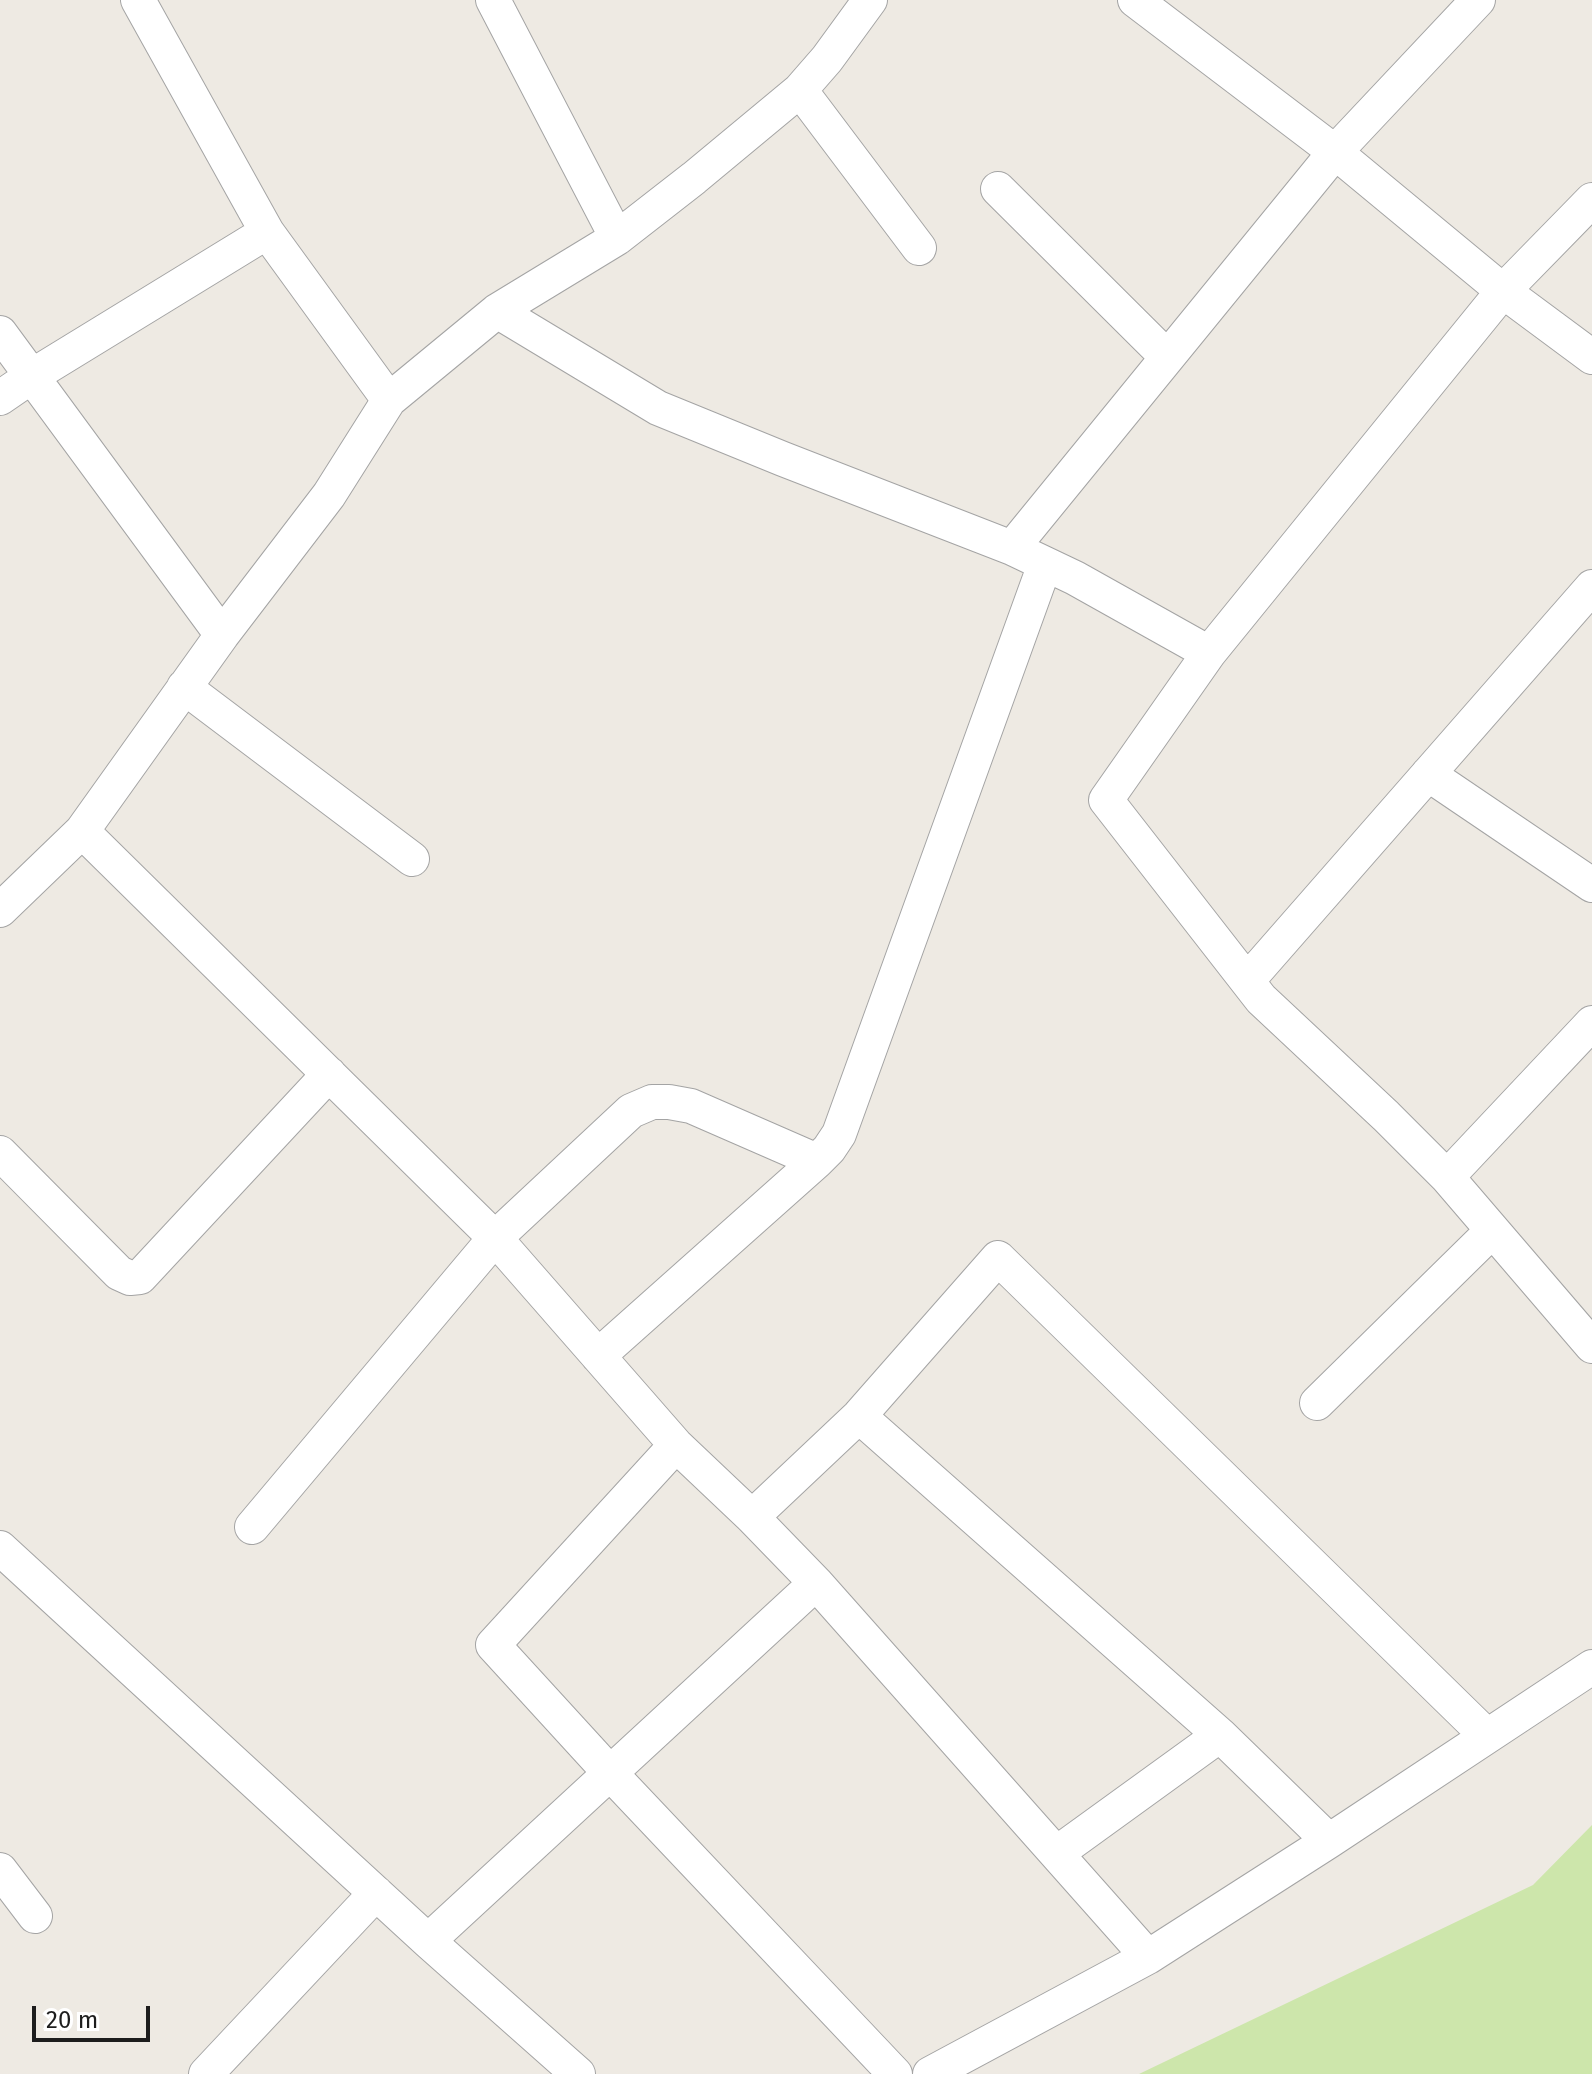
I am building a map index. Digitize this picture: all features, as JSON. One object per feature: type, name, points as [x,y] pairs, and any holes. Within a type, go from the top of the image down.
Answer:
[{"type":"street","points":[[138,0],[267,232],[389,400]]},
{"type":"street","points":[[493,0],[617,238]]},
{"type":"street","points":[[1135,0],[1335,152],[1503,291],[1592,357]]},
{"type":"street","points":[[1012,548],[1335,152],[1478,0]]},
{"type":"street","points":[[6,894],[82,831],[222,635],[329,495],[389,400],[497,311],[617,238],[694,178],[800,90],[865,7]]},
{"type":"street","points":[[800,90],[919,248]]},
{"type":"street","points":[[998,189],[1167,357]]},
{"type":"street","points":[[1592,200],[1503,291],[1209,653],[1106,800],[1261,999],[1447,1177],[1592,1346]]},
{"type":"street","points":[[0,398],[267,232]]},
{"type":"street","points":[[497,311],[658,408],[1012,548],[1075,578],[1209,653]]},
{"type":"street","points":[[0,333],[222,635]]},
{"type":"street","points":[[598,1356],[817,1161],[839,1134],[1045,564]]},
{"type":"street","points":[[1247,981],[1592,587]]},
{"type":"street","points":[[184,687],[412,859]]},
{"type":"street","points":[[1428,774],[1592,885]]},
{"type":"street","points":[[82,831],[495,1238],[676,1445],[816,1583],[1148,1957]]},
{"type":"street","points":[[1447,1177],[1592,1023]]},
{"type":"street","points":[[0,1153],[119,1273],[130,1278],[140,1277],[329,1074]]},
{"type":"street","points":[[252,1527],[495,1238],[631,1111],[652,1102],[691,1106],[817,1161]]},
{"type":"street","points":[[1317,1403],[1492,1231]]},
{"type":"street","points":[[752,1517],[859,1416],[998,1258],[1487,1736]]},
{"type":"street","points":[[859,1416],[1220,1735],[1329,1841]]},
{"type":"street","points":[[676,1445],[493,1645],[895,2074]]},
{"type":"street","points":[[0,1548],[428,1941],[578,2074]]},
{"type":"street","points":[[428,1941],[816,1583]]},
{"type":"street","points":[[930,2074],[1148,1957],[1592,1667]]},
{"type":"street","points":[[1057,1853],[1220,1735]]},
{"type":"street","points":[[0,1870],[35,1916]]},
{"type":"street","points":[[206,2074],[376,1893]]},
{"type":"green space","points":[[1592,1825],[1592,2074],[1139,2074],[1533,1885]]}]
